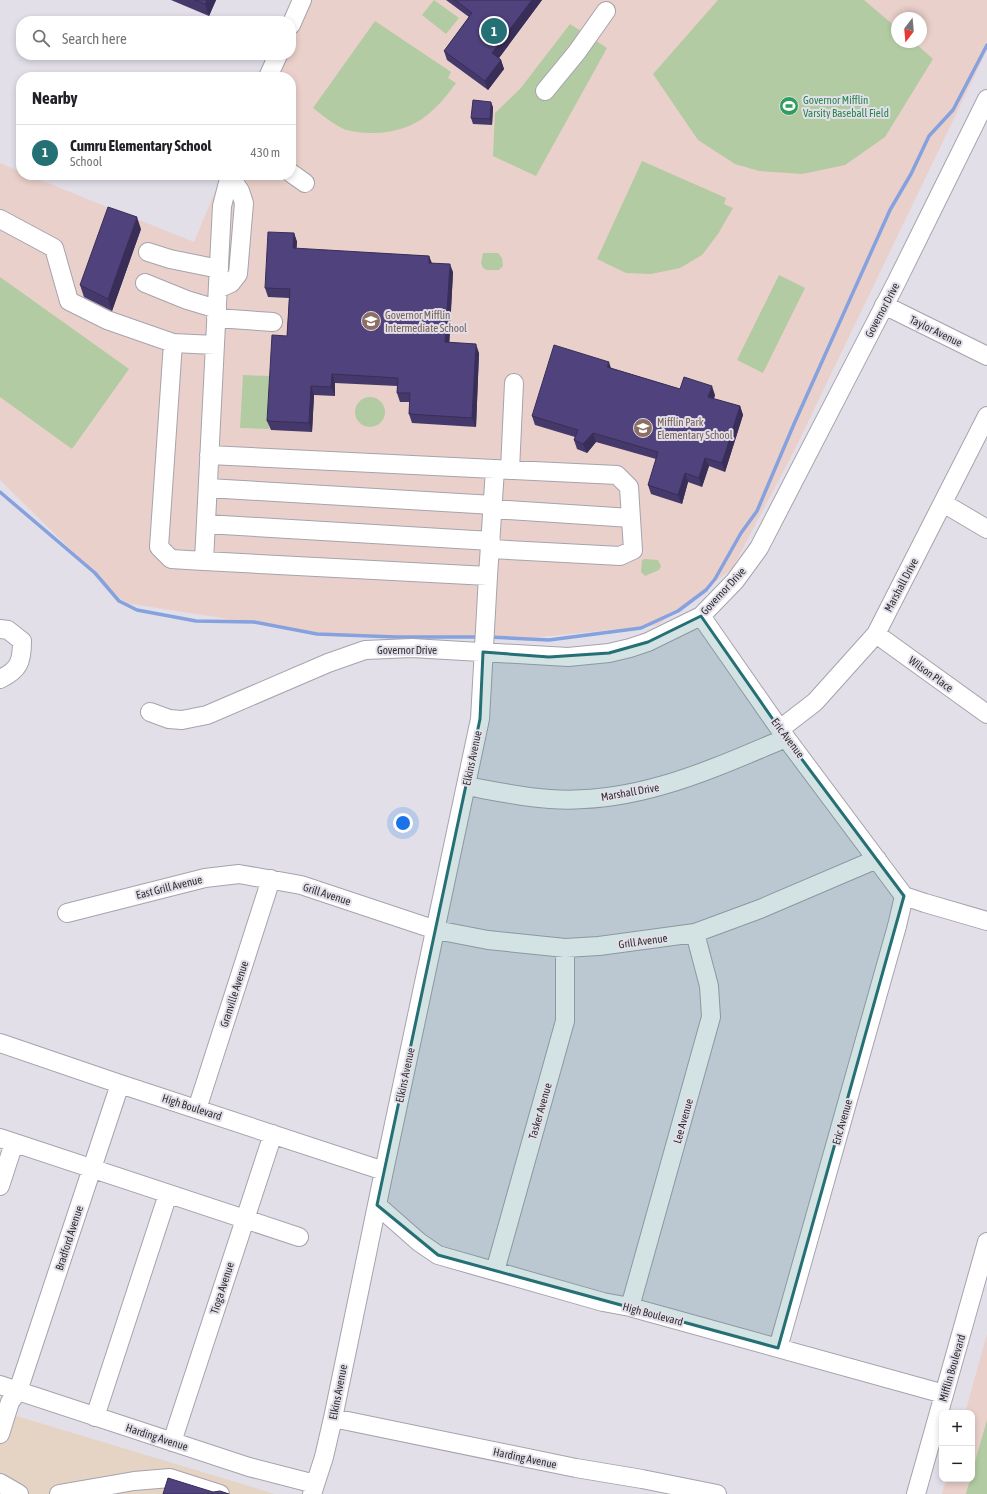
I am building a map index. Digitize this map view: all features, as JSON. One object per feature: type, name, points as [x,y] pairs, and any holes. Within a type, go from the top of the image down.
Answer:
[{"type":"street","points":[[295,16],[302,0]]},
{"type":"street","points":[[545,91],[577,52],[606,11]]},
{"type":"street","points":[[270,72],[276,60]]},
{"type":"street","name":"Governor Drive","points":[[150,712],[169,719],[182,720],[207,715],[328,663],[365,650],[412,648],[549,657],[608,653],[648,642],[701,616],[735,581],[759,548],[884,305],[987,99]]},
{"type":"street","points":[[204,562],[222,206],[229,180]]},
{"type":"street","points":[[218,289],[231,283],[238,274],[244,203],[240,191],[233,180]]},
{"type":"street","points":[[0,219],[54,248],[69,301],[108,320],[173,343],[215,345]]},
{"type":"street","points":[[148,252],[170,259],[219,270]]},
{"type":"street","points":[[145,283],[216,313],[273,322]]},
{"type":"street","name":"Taylor Avenue","points":[[884,305],[987,356]]},
{"type":"street","points":[[173,343],[159,546],[171,559],[204,562],[488,576]]},
{"type":"street","name":"Elkins Avenue","points":[[313,1489],[324,1457],[333,1418],[480,719],[493,507],[503,469],[514,383]]},
{"type":"street","name":"Marshall Drive","points":[[466,786],[522,796],[552,799],[579,799],[630,794],[660,787],[700,774],[783,734],[815,702],[876,634],[987,416]]},
{"type":"street","points":[[206,524],[620,556],[633,550],[629,487],[617,475],[209,455]]},
{"type":"street","points":[[208,488],[493,507],[631,518]]},
{"type":"street","points":[[943,503],[987,529]]},
{"type":"street","name":"Eric Avenue","points":[[701,616],[783,734],[877,859]]},
{"type":"street","points":[[0,629],[8,630],[22,641],[22,658],[12,673],[0,679]]},
{"type":"street","name":"Wilson Place","points":[[876,634],[987,714]]},
{"type":"street","points":[[877,859],[904,896],[987,921]]},
{"type":"street","name":"Grill Avenue","points":[[271,879],[301,885],[436,930],[488,940],[565,948],[624,944],[695,933],[760,909],[877,859]]},
{"type":"street","name":"East Grill Avenue","points":[[67,913],[222,875],[239,874],[271,879]]},
{"type":"street","name":"Granville Avenue","points":[[196,1109],[271,879]]},
{"type":"street","name":"Eric Avenue","points":[[778,1348],[898,926],[904,896]]},
{"type":"street","name":"Lee Avenue","points":[[630,1307],[712,1017],[709,986],[695,933]]},
{"type":"street","name":"Tasker Avenue","points":[[495,1272],[565,1021],[565,948]]},
{"type":"street","name":"High Boulevard","points":[[0,1043],[384,1171]]},
{"type":"street","name":"Bradford Avenue","points":[[0,1434],[10,1402],[18,1391],[120,1084]]},
{"type":"street","name":"Tioga Avenue","points":[[172,1442],[273,1134]]},
{"type":"street","points":[[0,1186],[7,1140],[299,1237]]},
{"type":"street","points":[[95,1417],[168,1194]]},
{"type":"street","name":"High Boulevard","points":[[377,1205],[419,1242],[438,1255],[603,1302],[630,1307],[944,1394]]},
{"type":"street","name":"Mifflin Boulevard","points":[[916,1494],[985,1254]]},
{"type":"street","name":"Harding Avenue","points":[[0,1385],[313,1489]]},
{"type":"street","name":"Harding Avenue","points":[[333,1418],[576,1468],[717,1494]]},
{"type":"street","points":[[59,1494],[134,1481],[170,1478],[220,1494]]},
{"type":"street","points":[[0,1483],[20,1494]]},
{"type":"highlighted area","points":[[701,616],[786,738],[904,896],[778,1348],[438,1255],[377,1205],[480,719],[483,652],[549,657],[609,653],[648,642]]},
{"type":"shaded area","points":[[296,0],[987,0],[987,50],[794,451],[732,569],[658,625],[520,639],[331,635],[125,603],[0,480],[0,163],[16,170],[16,180],[40,180],[194,242],[220,180],[296,180],[296,72],[265,72],[270,60],[296,60],[296,16],[292,16]]},
{"type":"shaded area","points":[[987,1334],[987,1494],[942,1494],[945,1482],[975,1482],[975,1410],[966,1410]]},
{"type":"shaded area","points":[[0,1411],[275,1494],[0,1494]]},
{"type":"green space","points":[[434,0],[459,18],[446,34],[422,15]]},
{"type":"green space","name":"Governor Mifflin Varsity Baseball Field","points":[[718,0],[864,0],[891,23],[891,48],[921,48],[933,59],[885,137],[845,165],[802,174],[759,171],[735,164],[698,140],[653,74]]},
{"type":"green space","points":[[375,21],[451,72],[448,78],[456,83],[430,113],[411,125],[387,132],[369,133],[350,131],[328,120],[313,108]]},
{"type":"green space","points":[[570,24],[607,48],[536,176],[493,156],[495,113],[520,89]]},
{"type":"green space","points":[[642,161],[726,198],[724,204],[733,208],[718,234],[702,255],[680,268],[651,274],[626,273],[597,259]]},
{"type":"green space","points":[[483,253],[498,253],[502,258],[503,266],[499,270],[487,270],[483,268],[481,263]]},
{"type":"green space","points":[[779,275],[805,288],[763,373],[737,360]]},
{"type":"green space","points":[[0,277],[129,369],[72,449],[0,397]]},
{"type":"green space","points":[[243,375],[271,376],[269,429],[240,428]]},
{"type":"green space","points":[[370,397],[376,398],[384,406],[384,418],[376,426],[370,427],[364,426],[356,418],[355,412],[356,406],[364,398]]},
{"type":"green space","points":[[642,560],[658,560],[661,566],[659,570],[645,576],[641,572]]},
{"type":"green space","points":[[987,1420],[987,1494],[966,1494],[969,1482],[975,1482],[975,1462]]},
{"type":"building","points":[[195,0],[207,0],[205,4]]},
{"type":"building","points":[[455,0],[532,0],[492,53],[501,60],[485,81],[444,51],[472,13]]},
{"type":"building","points":[[473,100],[491,102],[490,119],[471,118]]},
{"type":"building","points":[[108,207],[137,217],[108,299],[80,285]]},
{"type":"building","name":"Governor Mifflin Intermediate School","points":[[268,232],[294,233],[293,248],[429,256],[429,263],[450,264],[445,342],[476,344],[472,418],[409,414],[410,393],[397,393],[398,378],[332,374],[331,387],[311,386],[309,423],[267,421],[272,335],[287,336],[290,289],[265,288]]},
{"type":"building","name":"Mifflin Park Elementary School","points":[[554,345],[609,362],[607,367],[680,389],[684,377],[712,386],[708,397],[740,406],[722,463],[705,458],[699,478],[685,473],[678,495],[648,485],[658,452],[593,433],[583,444],[574,440],[578,430],[532,416]]},
{"type":"building","points":[[168,1478],[213,1492],[220,1491],[229,1494],[163,1494]]},
{"type":"waterway","points":[[489,637],[549,640],[641,628],[678,611],[706,590],[715,579],[741,533],[757,511],[794,424],[890,210],[911,174],[929,136],[953,110],[987,45]]},
{"type":"waterway","points":[[0,492],[95,573],[119,601],[137,610],[196,621],[254,622],[317,634],[396,637],[479,637]]},
{"type":"place","name":"Cumru Elementary School","points":[[494,31]]},
{"type":"place","name":"Governor Mifflin Varsity Baseball Field","points":[[789,106]]},
{"type":"place","name":"Governor Mifflin Intermediate School","points":[[371,321]]},
{"type":"place","name":"Mifflin Park Elementary School","points":[[643,428]]}]
